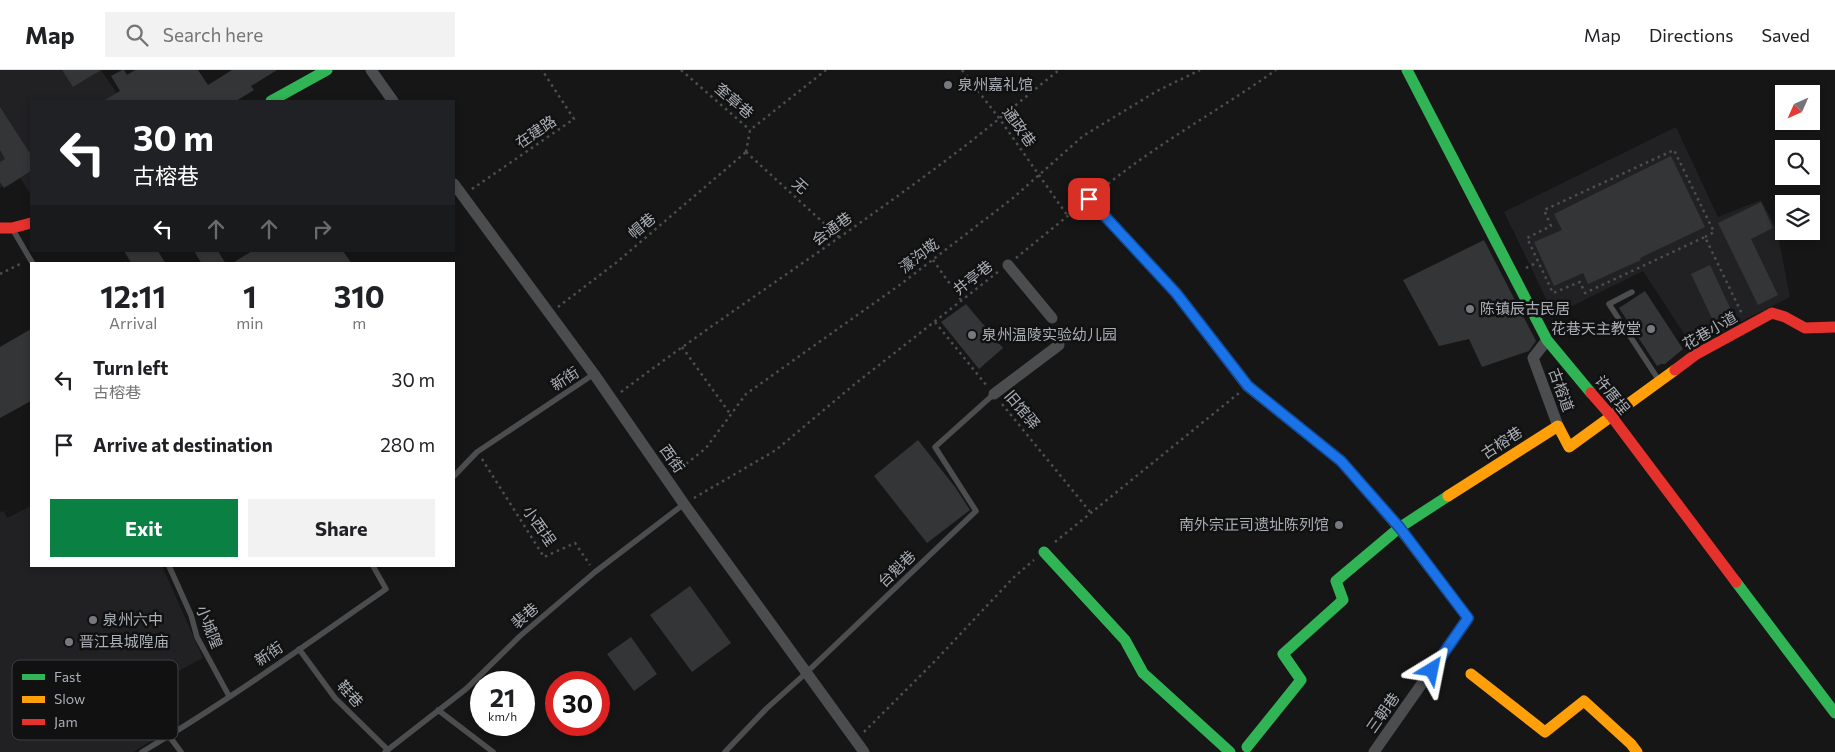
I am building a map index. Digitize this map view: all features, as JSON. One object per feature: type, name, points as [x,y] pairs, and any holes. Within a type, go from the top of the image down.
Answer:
[{"type":"street","points":[[273,100],[327,70]]},
{"type":"street","points":[[371,70],[391,100]]},
{"type":"street","name":"许厝埕","points":[[1407,70],[1548,340],[1612,417],[1835,713]]},
{"type":"street","name":"西街","points":[[455,186],[594,374],[684,504],[864,752]]},
{"type":"street","points":[[1089,199],[1176,293],[1248,386],[1341,461],[1400,528]]},
{"type":"street","points":[[6,228],[30,223]]},
{"type":"street","points":[[1008,265],[1052,318]]},
{"type":"street","name":"花巷小道","points":[[1612,417],[1695,355],[1772,314],[1786,316],[1805,328],[1835,327]]},
{"type":"street","name":"古榕道","points":[[1548,340],[1533,358],[1558,426]]},
{"type":"street","points":[[994,394],[1059,345]]},
{"type":"street","points":[[1558,426],[1569,447],[1612,417]]},
{"type":"street","name":"古榕巷","points":[[1248,750],[1301,680],[1283,654],[1343,600],[1336,581],[1400,528],[1558,426]]},
{"type":"street","name":"三朝巷","points":[[1374,752],[1468,618],[1400,528]]},
{"type":"street","points":[[1044,552],[1125,640],[1143,673],[1230,752]]},
{"type":"street","points":[[1471,674],[1545,732],[1584,701],[1634,748],[1622,752]]},
{"type":"lane","points":[[6,228],[31,261]]},
{"type":"lane","points":[[1632,292],[1609,304],[1660,381]]},
{"type":"lane","name":"新街","points":[[455,475],[477,452],[594,374]]},
{"type":"lane","name":"台魁巷","points":[[725,752],[766,709],[976,511],[935,447],[994,394]]},
{"type":"lane","name":"裴巷","points":[[387,751],[466,689],[520,636],[595,572],[684,504]]},
{"type":"lane","name":"小城隍","points":[[169,567],[192,615],[197,637],[229,696]]},
{"type":"lane","name":"新街","points":[[178,730],[386,590],[374,567]]},
{"type":"lane","name":"鞋巷","points":[[299,650],[335,698],[387,751]]},
{"type":"lane","points":[[438,710],[493,752]]},
{"type":"lane","name":"新街","points":[[142,752],[162,740]]},
{"type":"lane","points":[[172,740],[181,752]]},
{"type":"path","name":"在建路","points":[[462,196],[574,119],[542,70]]},
{"type":"path","name":"奎章巷","points":[[681,70],[750,130]]},
{"type":"path","points":[[746,152],[750,130],[826,70]]},
{"type":"path","name":"通政巷","points":[[962,70],[1040,174],[1067,215]]},
{"type":"path","name":"会通巷","points":[[612,399],[682,346],[943,163],[1059,70]]},
{"type":"path","name":"濠沟墘","points":[[667,479],[706,448],[746,394],[933,260],[1013,198],[1082,136],[1157,91],[1200,70]]},
{"type":"path","name":"井亭巷","points":[[684,504],[776,450],[856,383],[1008,265],[1067,215],[1124,171],[1276,70]]},
{"type":"path","points":[[1674,150],[1714,232],[1705,236],[1585,292],[1580,282],[1553,293],[1527,238],[1551,226],[1544,210],[1674,150]]},
{"type":"path","name":"无","points":[[746,152],[840,237]]},
{"type":"path","name":"帽巷","points":[[549,314],[617,262],[746,152]]},
{"type":"path","points":[[1705,236],[1748,326]]},
{"type":"path","points":[[933,260],[962,301]]},
{"type":"path","points":[[0,274],[31,261]]},
{"type":"path","name":"旧馆驿","points":[[934,322],[1090,513]]},
{"type":"path","points":[[682,346],[731,414]]},
{"type":"path","name":"小西埕","points":[[477,452],[544,557],[575,543],[595,572]]},
{"type":"shaded area","points":[[0,70],[101,70],[121,100],[30,100],[30,194],[19,176],[0,188]]},
{"type":"shaded area","points":[[1676,127],[1718,217],[1761,200],[1775,226],[1775,240],[1779,240],[1790,297],[1692,346],[1643,271],[1554,315],[1504,212]]},
{"type":"shaded area","name":"泉州六中","points":[[30,506],[30,567],[162,567],[203,658],[178,671],[178,660],[12,660],[12,740],[153,740],[133,752],[0,752],[0,512],[4,511],[7,518]]},
{"type":"building","points":[[62,70],[101,70],[73,87]]},
{"type":"building","points":[[122,70],[127,75],[135,70],[198,70],[208,85],[232,70],[277,70],[251,86],[254,90],[238,100],[105,100],[120,91],[111,76]]},
{"type":"building","points":[[0,107],[30,153],[30,172],[4,188],[0,182],[0,162],[5,159],[0,150]]},
{"type":"building","points":[[1671,156],[1705,227],[1640,258],[1641,260],[1588,284],[1583,273],[1554,286],[1534,242],[1562,230],[1554,214]]},
{"type":"building","points":[[1761,202],[1773,228],[1751,239],[1778,295],[1758,305],[1718,223]]},
{"type":"building","name":"陈镇辰古民居","points":[[1484,240],[1536,341],[1529,351],[1482,367],[1469,339],[1439,346],[1403,280]]},
{"type":"building","points":[[125,252],[159,252],[165,262],[131,262]]},
{"type":"building","points":[[195,252],[219,252],[225,262],[201,262]]},
{"type":"building","points":[[250,252],[344,252],[351,262],[234,262]]},
{"type":"building","points":[[1710,265],[1734,316],[1715,325],[1691,274]]},
{"type":"building","name":"花巷天主教堂","points":[[1645,291],[1683,349],[1665,364],[1657,366],[1619,308]]},
{"type":"building","name":"泉州温陵实验幼儿园","points":[[966,304],[1003,348],[979,369],[941,322]]},
{"type":"building","points":[[30,330],[30,402],[0,418],[0,347]]},
{"type":"building","points":[[918,440],[955,487],[970,510],[927,543],[874,476]]},
{"type":"building","points":[[690,586],[731,643],[692,672],[650,615]]},
{"type":"building","points":[[631,637],[657,674],[634,691],[607,654]]},
{"type":"traffic: fast","points":[[273,100],[327,70]]},
{"type":"traffic: fast","points":[[1407,70],[1547,340],[1591,393]]},
{"type":"traffic: fast","points":[[1247,747],[1301,680],[1283,654],[1343,600],[1336,581],[1399,528],[1448,496]]},
{"type":"traffic: fast","points":[[1044,552],[1125,640],[1143,673],[1230,752]]},
{"type":"traffic: fast","points":[[1736,582],[1835,713]]},
{"type":"traffic: slow","points":[[1448,496],[1558,426],[1569,447],[1675,370]]},
{"type":"traffic: slow","points":[[1471,674],[1545,732],[1584,701],[1631,744],[1637,752]]},
{"type":"traffic: jam","points":[[0,228],[12,228],[30,223]]},
{"type":"traffic: jam","points":[[1675,370],[1695,355],[1772,313],[1785,317],[1805,328],[1835,327]]},
{"type":"traffic: jam","points":[[1591,393],[1612,417],[1736,582]]},
{"type":"place","name":"泉州嘉礼馆","points":[[948,85]]},
{"type":"place","name":"陈镇辰古民居","points":[[1470,309]]},
{"type":"place","name":"花巷天主教堂","points":[[1651,329]]},
{"type":"place","name":"泉州温陵实验幼儿园","points":[[972,335]]},
{"type":"place","name":"南外宗正司遗址陈列馆","points":[[1339,525]]},
{"type":"place","name":"泉州六中","points":[[93,620]]},
{"type":"place","name":"晋江县城隍庙","points":[[69,642]]},
{"type":"route","points":[[1089,199],[1176,293],[1248,386],[1341,461],[1400,528],[1468,618],[1432,670]]}]
